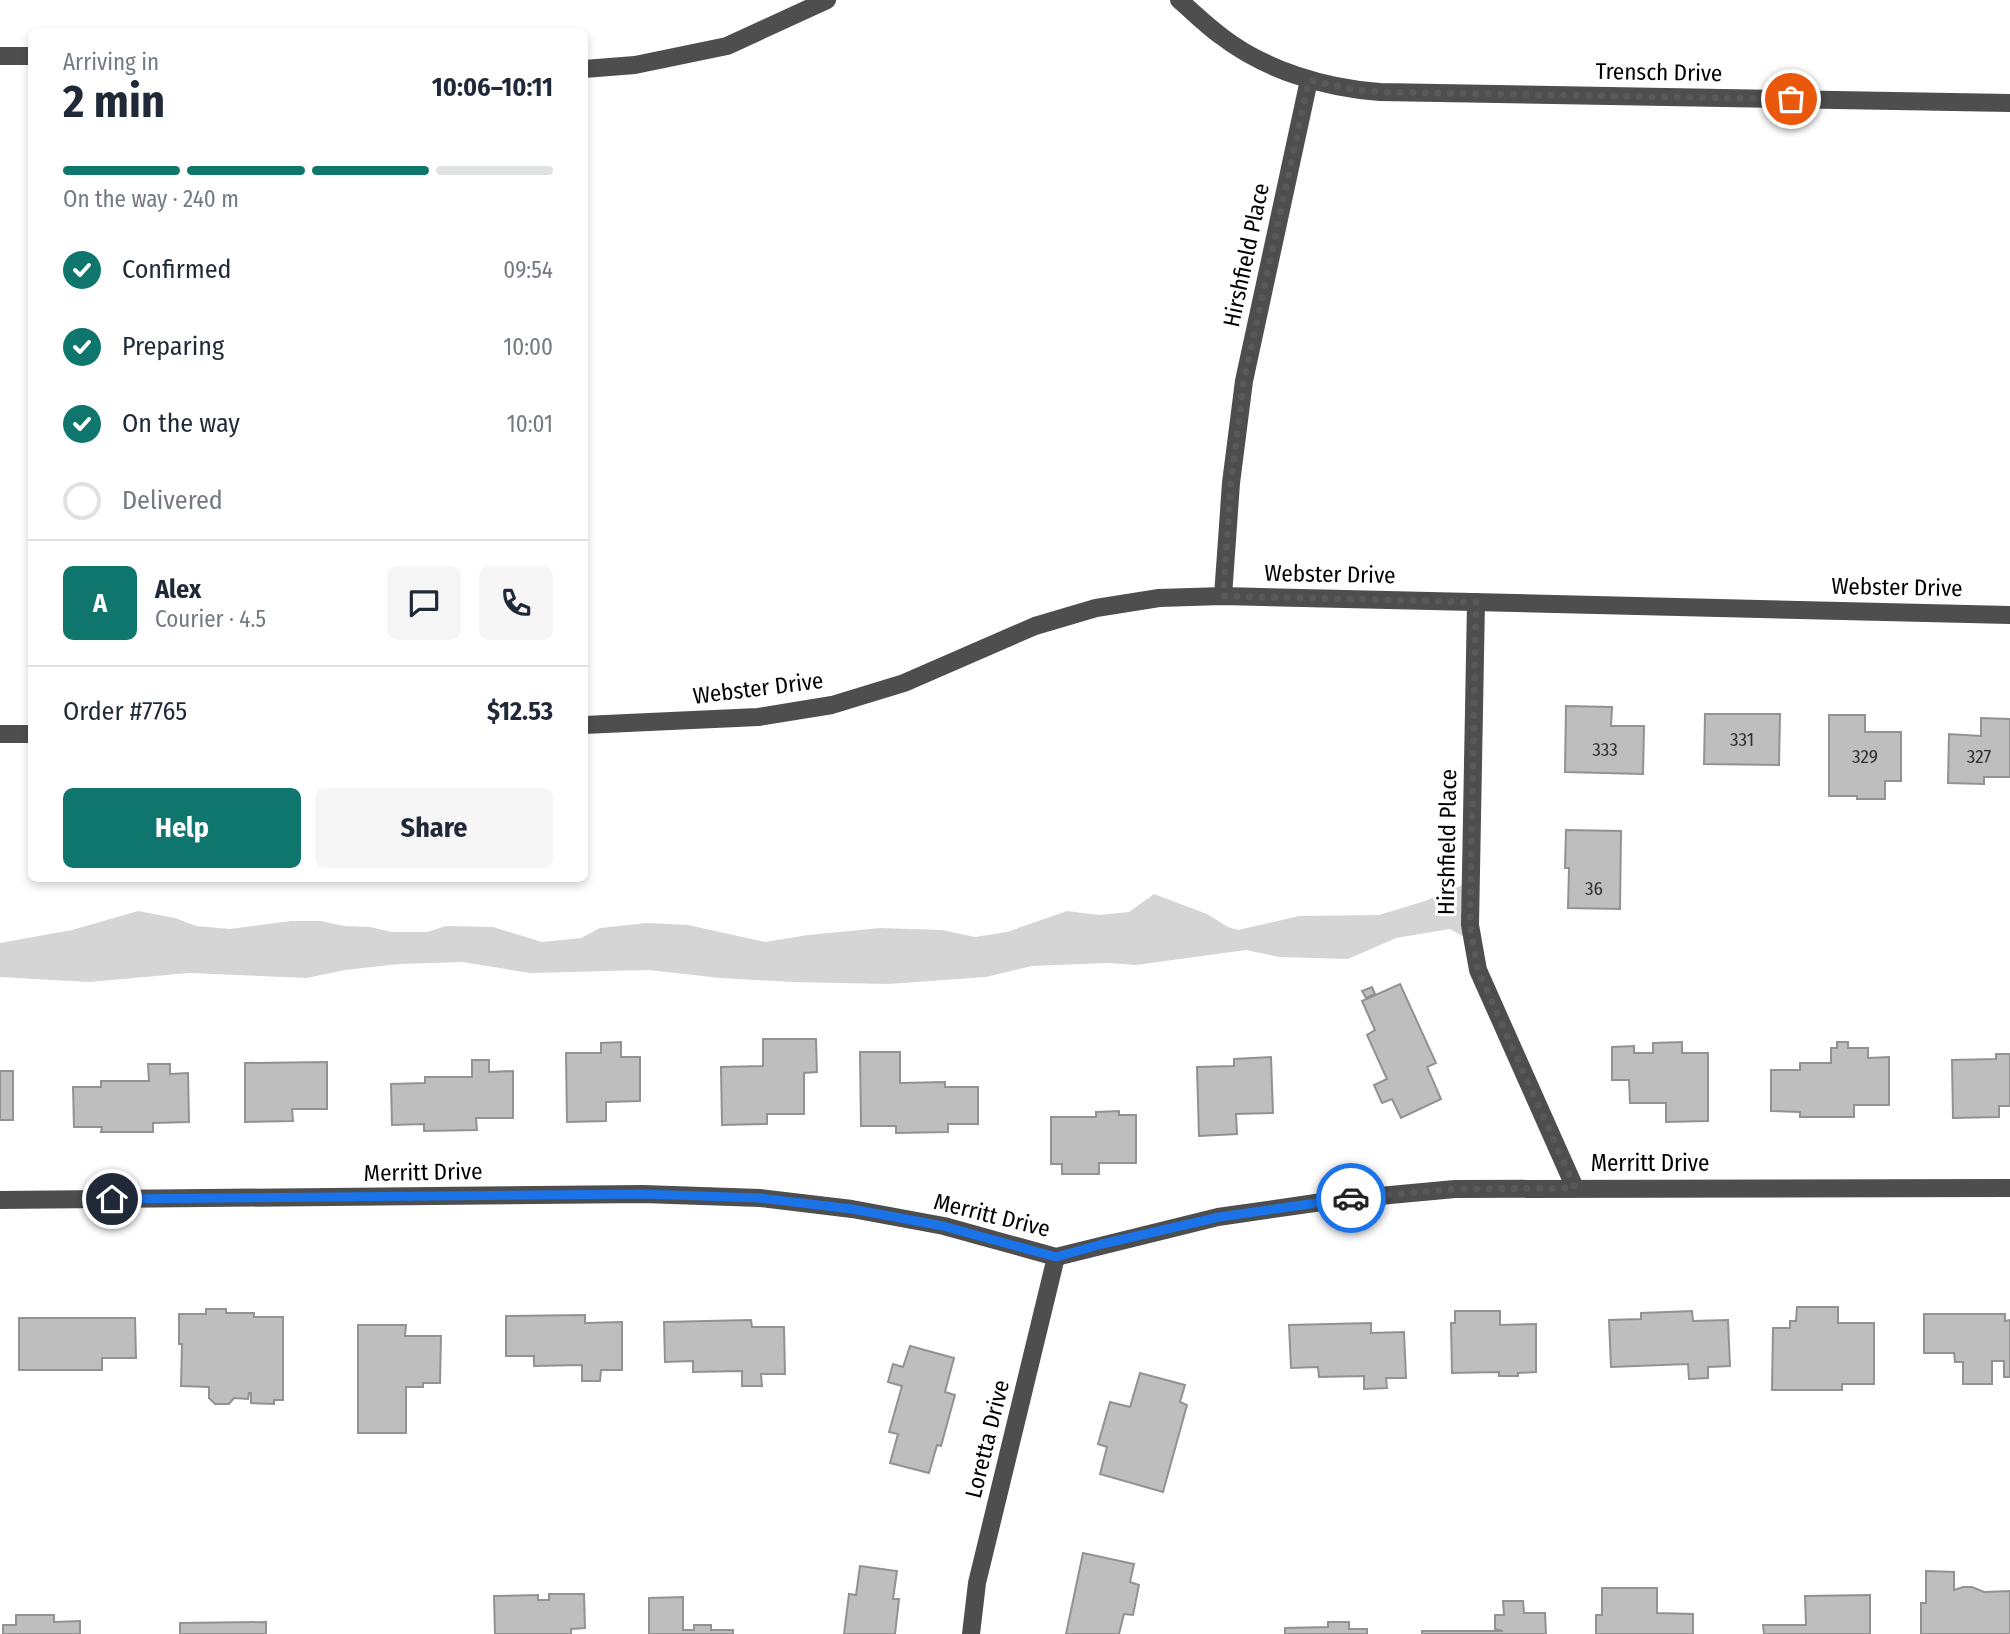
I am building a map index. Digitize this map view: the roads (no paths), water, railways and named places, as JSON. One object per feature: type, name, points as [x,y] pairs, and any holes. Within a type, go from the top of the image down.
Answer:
[{"type":"street","points":[[588,69],[635,65],[727,46],[827,0]]},
{"type":"street","points":[[1179,0],[1222,37],[1262,61],[1309,80]]},
{"type":"street","points":[[0,56],[28,57]]},
{"type":"street","name":"Trensch Drive","points":[[1309,80],[1380,92],[2010,103]]},
{"type":"street","name":"Hirshfield Place","points":[[1223,596],[1231,483],[1244,381],[1309,80]]},
{"type":"street","name":"Webster Drive","points":[[588,725],[758,717],[832,705],[904,683],[1035,626],[1096,608],[1159,598],[1223,596],[2010,615]]},
{"type":"street","name":"Hirshfield Place","points":[[1476,602],[1471,934],[1478,970],[1575,1188]]},
{"type":"street","points":[[0,734],[28,734]]},
{"type":"street","name":"Merritt Drive","points":[[0,1200],[643,1194],[760,1198],[852,1209],[943,1226],[1056,1257],[1219,1217],[1336,1199],[1455,1189],[2010,1188]]},
{"type":"street","name":"Loretta Drive","points":[[971,1634],[977,1583],[1056,1257]]}]
